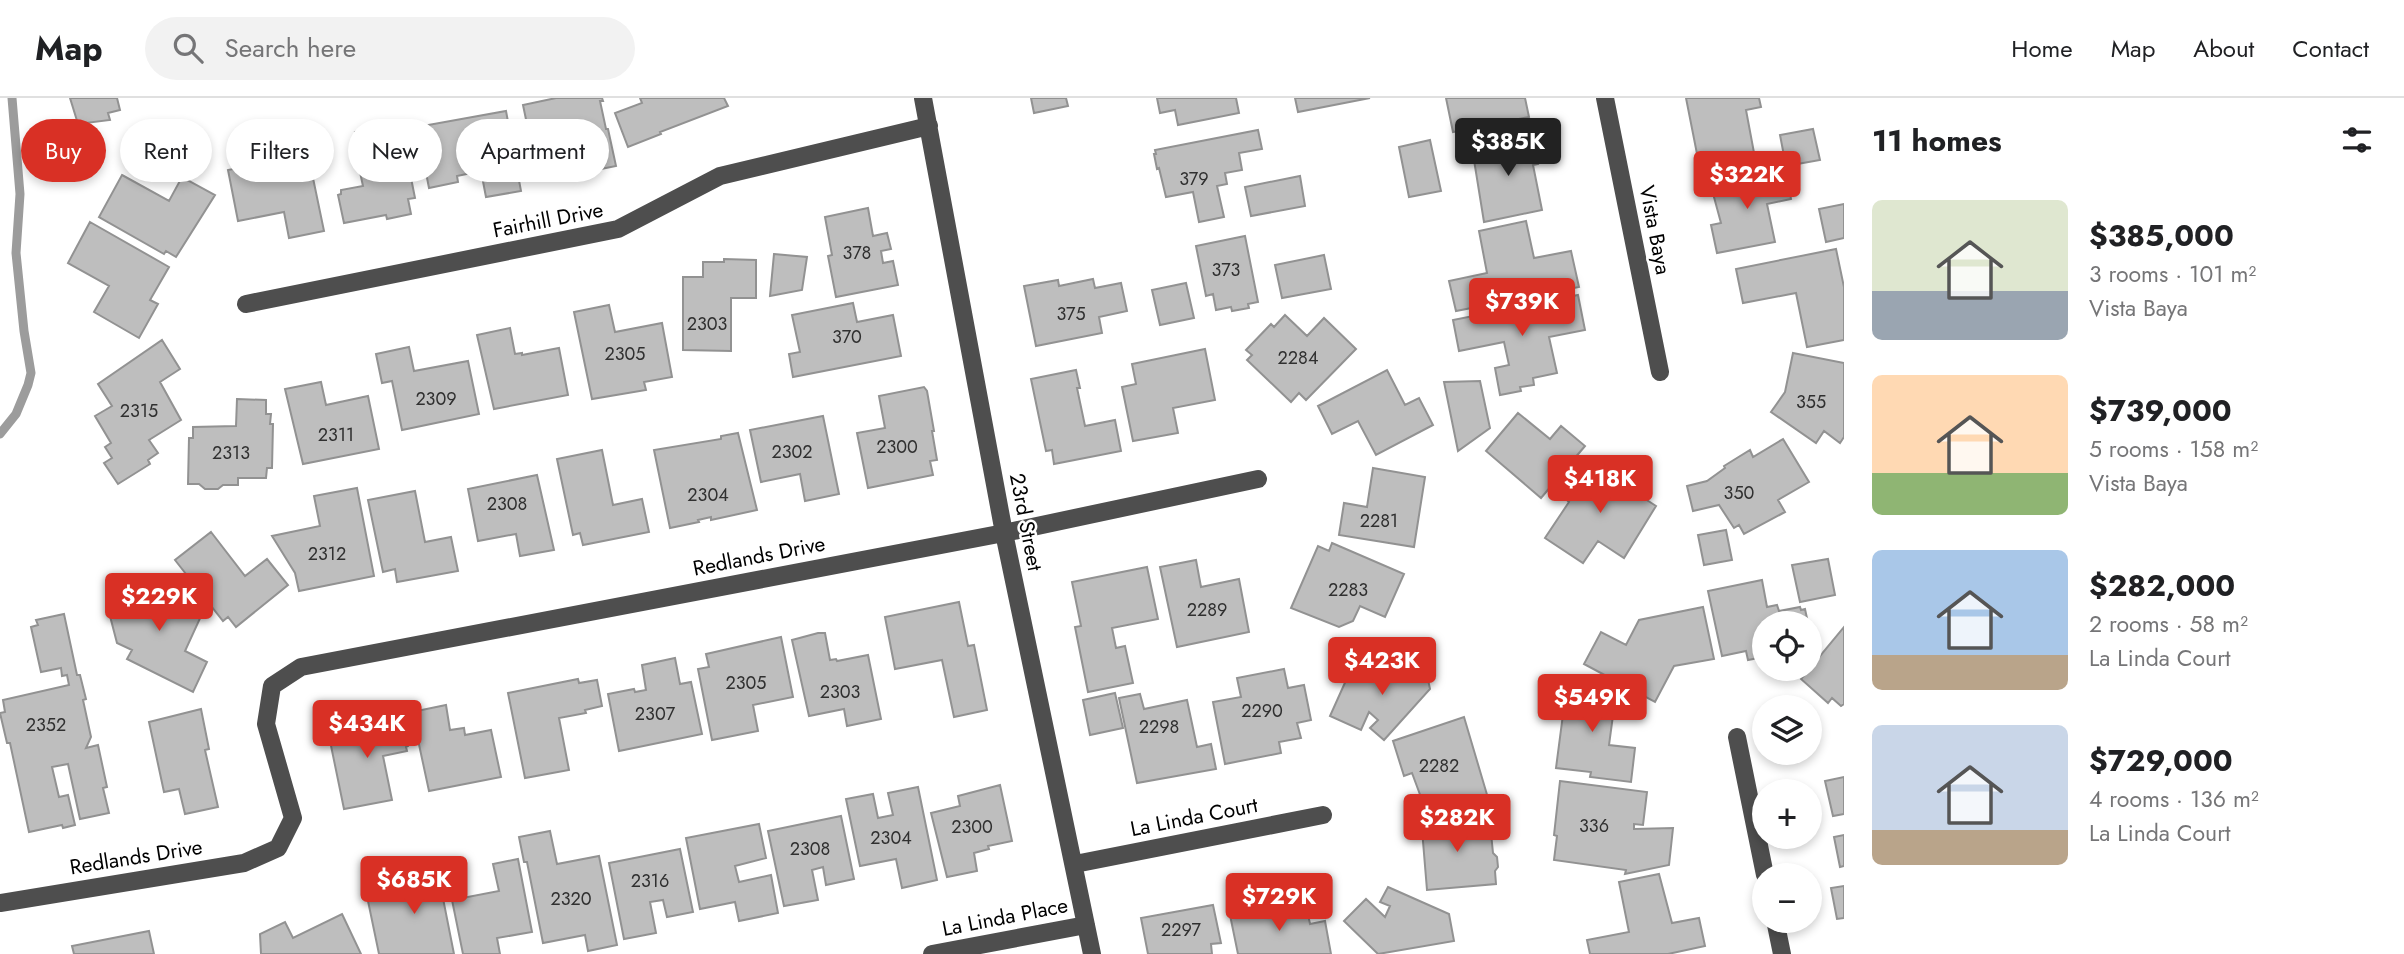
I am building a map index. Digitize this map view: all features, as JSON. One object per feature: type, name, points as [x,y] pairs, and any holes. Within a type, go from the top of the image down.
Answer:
[{"type":"street","name":"23rd Street","points":[[923,98],[1004,533],[1092,954]]},
{"type":"street","name":"Vista Baya","points":[[1605,98],[1660,372]]},
{"type":"street","name":"Fairhill Drive","points":[[246,304],[618,229],[720,176],[929,126]]},
{"type":"street","name":"Redlands Drive","points":[[0,903],[244,863],[278,848],[293,818],[266,724],[272,687],[301,667],[1004,533],[1258,479]]},
{"type":"street","points":[[1738,737],[1763,863]]},
{"type":"street","name":"La Linda Court","points":[[1075,864],[1323,815]]},
{"type":"street","name":"La Linda Place","points":[[932,954],[1086,925]]},
{"type":"street","points":[[1778,933],[1782,954]]},
{"type":"building","points":[[70,98],[117,98],[120,110],[108,113],[110,120],[76,119]]},
{"type":"building","points":[[556,98],[602,98],[603,101],[600,101],[604,119],[526,119],[523,105]]},
{"type":"building","points":[[640,98],[724,98],[728,106],[628,147],[615,113],[642,103]]},
{"type":"building","points":[[1031,98],[1066,98],[1068,106],[1034,113]]},
{"type":"building","points":[[1157,98],[1236,98],[1239,113],[1178,125],[1175,110],[1160,113]]},
{"type":"building","points":[[1295,98],[1370,98],[1298,112]]},
{"type":"building","points":[[1446,98],[1525,98],[1529,117],[1453,132]]},
{"type":"building","points":[[1686,98],[1759,98],[1761,107],[1746,110],[1755,158],[1700,169]]},
{"type":"building","points":[[506,111],[508,119],[462,119]]},
{"type":"building","points":[[456,120],[458,182],[429,188],[428,182],[442,182],[442,123]]},
{"type":"building","points":[[1813,129],[1820,160],[1786,166],[1780,135]]},
{"type":"building","points":[[1258,130],[1262,149],[1239,153],[1242,170],[1225,173],[1227,184],[1217,186],[1224,217],[1199,222],[1193,192],[1166,197],[1159,168],[1157,169],[1155,150]]},
{"type":"building","points":[[1532,133],[1538,164],[1533,165],[1542,210],[1484,222],[1474,160],[1484,158],[1481,143]]},
{"type":"building","points":[[609,134],[616,166],[609,167]]},
{"type":"building","points":[[1430,140],[1441,191],[1409,197],[1399,147]]},
{"type":"building","points":[[1786,171],[1791,199],[1767,204],[1775,242],[1717,253],[1711,225],[1721,223],[1711,186]]},
{"type":"building","points":[[1300,176],[1305,206],[1251,216],[1245,187]]},
{"type":"building","points":[[120,179],[120,182],[135,182],[169,201],[179,182],[191,182],[215,195],[176,257],[166,251],[164,254],[99,217]]},
{"type":"building","points":[[230,182],[314,182],[324,231],[289,238],[284,212],[238,221]]},
{"type":"building","points":[[362,182],[412,182],[415,198],[408,199],[411,214],[387,219],[386,215],[344,223],[338,195],[341,190],[363,186]]},
{"type":"building","points":[[483,182],[519,182],[521,191],[486,197]]},
{"type":"building","points":[[1844,204],[1844,238],[1826,242],[1819,209]]},
{"type":"building","points":[[868,208],[873,236],[887,233],[891,249],[881,251],[883,263],[893,261],[898,285],[836,297],[828,256],[832,255],[825,217]]},
{"type":"building","points":[[1526,221],[1534,258],[1571,251],[1579,287],[1456,311],[1449,281],[1487,273],[1479,231]]},
{"type":"building","points":[[90,222],[169,267],[150,300],[158,304],[139,338],[94,312],[109,286],[68,263]]},
{"type":"building","points":[[1245,236],[1258,302],[1248,304],[1249,308],[1216,310],[1213,294],[1206,296],[1196,246]]},
{"type":"building","points":[[1836,249],[1844,287],[1844,340],[1807,347],[1796,293],[1743,303],[1736,269]]},
{"type":"building","points":[[774,254],[807,257],[802,290],[770,296]]},
{"type":"building","points":[[1324,255],[1331,289],[1282,298],[1275,265]]},
{"type":"building","points":[[724,259],[756,260],[756,298],[731,298],[731,351],[683,350],[683,277],[703,277],[703,262],[724,262]]},
{"type":"building","points":[[1093,279],[1095,288],[1121,283],[1127,311],[1099,317],[1102,333],[1036,346],[1024,286],[1058,280],[1059,286]]},
{"type":"building","points":[[1186,283],[1194,318],[1160,325],[1152,290]]},
{"type":"building","points":[[1578,295],[1585,330],[1549,337],[1557,373],[1533,378],[1534,385],[1500,395],[1495,368],[1509,365],[1504,342],[1459,351],[1453,320]]},
{"type":"building","points":[[853,303],[857,322],[893,315],[901,356],[793,377],[789,354],[800,352],[792,315]]},
{"type":"building","points":[[609,305],[615,332],[662,323],[672,377],[644,382],[646,390],[592,399],[574,312]]},
{"type":"building","points":[[1285,315],[1307,336],[1324,318],[1356,349],[1306,400],[1299,393],[1291,402],[1247,360],[1252,355],[1246,350],[1271,324],[1274,327]]},
{"type":"building","points":[[510,328],[515,354],[559,348],[568,395],[494,409],[477,335]]},
{"type":"building","points":[[162,340],[180,369],[160,382],[181,420],[149,440],[158,453],[148,460],[150,464],[118,484],[104,463],[112,458],[105,447],[111,443],[95,416],[112,406],[98,384]]},
{"type":"building","points":[[409,347],[414,371],[468,361],[479,414],[402,430],[392,381],[382,383],[376,354]]},
{"type":"building","points":[[1205,349],[1215,400],[1173,408],[1178,433],[1133,441],[1122,387],[1136,384],[1132,364]]},
{"type":"building","points":[[1793,353],[1844,363],[1844,437],[1840,443],[1824,431],[1816,443],[1771,412],[1785,392]]},
{"type":"building","points":[[1076,370],[1085,426],[1115,420],[1121,451],[1054,464],[1052,450],[1046,451],[1031,379]]},
{"type":"building","points":[[1387,370],[1405,405],[1419,398],[1433,425],[1376,455],[1358,421],[1332,434],[1318,406]]},
{"type":"building","points":[[1480,381],[1490,428],[1458,451],[1444,382]]},
{"type":"building","points":[[321,382],[326,405],[368,396],[379,449],[303,464],[285,389]]},
{"type":"building","points":[[924,387],[927,391],[937,460],[930,461],[933,475],[868,488],[857,433],[885,428],[879,396]]},
{"type":"building","points":[[237,399],[266,400],[266,414],[271,414],[270,424],[273,424],[272,468],[267,468],[266,478],[238,478],[238,485],[223,485],[218,489],[205,489],[199,484],[188,484],[189,438],[193,438],[193,427],[236,426]]},
{"type":"building","points":[[1518,413],[1550,439],[1561,426],[1585,446],[1541,498],[1486,451]]},
{"type":"building","points":[[823,416],[839,494],[805,501],[800,474],[761,482],[750,430]]},
{"type":"building","points":[[738,433],[757,510],[711,520],[711,517],[670,528],[654,450],[721,439],[721,436]]},
{"type":"building","points":[[1783,439],[1809,482],[1778,500],[1785,512],[1744,534],[1739,525],[1734,528],[1719,505],[1693,511],[1687,486],[1707,481],[1725,468],[1724,466],[1750,450],[1753,457]]},
{"type":"building","points":[[602,450],[613,505],[642,499],[649,532],[583,545],[580,533],[573,535],[557,459]]},
{"type":"building","points":[[1592,460],[1638,490],[1636,493],[1656,506],[1624,558],[1598,541],[1583,563],[1545,538],[1569,502],[1566,499]]},
{"type":"building","points":[[1373,468],[1425,477],[1414,547],[1339,535],[1344,503],[1367,507]]},
{"type":"building","points":[[537,475],[554,550],[520,556],[516,534],[478,541],[468,489]]},
{"type":"building","points":[[357,488],[374,576],[299,591],[295,573],[272,536],[320,526],[314,496]]},
{"type":"building","points":[[415,491],[425,542],[451,537],[458,571],[397,582],[395,569],[383,572],[368,500]]},
{"type":"building","points":[[1726,530],[1732,560],[1704,565],[1698,535]]},
{"type":"building","points":[[211,532],[245,576],[267,559],[288,585],[236,627],[228,617],[223,621],[175,560]]},
{"type":"building","points":[[1332,543],[1404,574],[1385,617],[1360,606],[1353,621],[1339,627],[1291,608],[1318,546],[1329,551]]},
{"type":"building","points":[[1828,559],[1835,595],[1800,602],[1792,565]]},
{"type":"building","points":[[1196,560],[1201,587],[1239,579],[1249,632],[1177,647],[1160,567]]},
{"type":"building","points":[[1147,567],[1158,619],[1112,628],[1116,648],[1125,646],[1133,683],[1088,692],[1075,627],[1081,626],[1072,582]]},
{"type":"building","points":[[159,578],[182,589],[176,601],[202,614],[185,651],[207,662],[193,692],[127,659],[132,650],[117,643],[110,616],[124,588],[148,600]]},
{"type":"building","points":[[1762,580],[1767,607],[1777,605],[1779,611],[1752,611],[1752,659],[1748,660],[1746,651],[1722,656],[1708,591]]},
{"type":"building","points":[[959,602],[968,646],[974,645],[987,710],[954,717],[942,660],[895,669],[885,617]]},
{"type":"building","points":[[1703,607],[1714,659],[1674,666],[1655,702],[1584,664],[1601,632],[1626,645],[1639,620]]},
{"type":"building","points":[[1800,607],[1801,610],[1805,611],[1779,611]]},
{"type":"building","points":[[64,614],[77,675],[80,675],[86,699],[83,700],[91,737],[86,748],[98,745],[107,787],[103,788],[109,813],[80,819],[68,764],[52,767],[59,797],[68,795],[75,825],[29,832],[10,743],[7,743],[0,713],[5,712],[3,700],[69,685],[67,675],[62,676],[61,668],[41,672],[31,627],[38,625],[36,620]]},
{"type":"building","points":[[1844,627],[1844,704],[1841,706],[1832,698],[1828,703],[1803,681],[1822,681],[1822,654]]},
{"type":"building","points":[[825,633],[830,660],[868,655],[881,719],[847,726],[844,709],[809,716],[792,640]]},
{"type":"building","points":[[781,637],[793,697],[753,705],[758,731],[712,740],[698,669],[709,667],[706,654]]},
{"type":"building","points":[[675,658],[680,684],[691,682],[702,734],[619,751],[608,694],[634,689],[635,692],[646,690],[642,665]]},
{"type":"building","points":[[1424,661],[1430,689],[1384,740],[1370,728],[1378,720],[1369,712],[1361,730],[1330,716],[1348,676]]},
{"type":"building","points":[[1284,669],[1288,688],[1304,685],[1311,720],[1297,723],[1301,738],[1279,742],[1281,753],[1225,764],[1213,702],[1241,697],[1237,678]]},
{"type":"building","points":[[1568,676],[1591,679],[1590,689],[1616,693],[1609,745],[1635,748],[1631,782],[1590,777],[1591,772],[1556,768]]},
{"type":"building","points":[[578,679],[579,683],[597,680],[602,706],[585,710],[586,713],[559,718],[569,770],[525,778],[508,693]]},
{"type":"building","points":[[1115,693],[1123,728],[1090,735],[1083,700]]},
{"type":"building","points":[[1140,694],[1144,709],[1187,700],[1197,747],[1211,744],[1216,769],[1137,783],[1119,698]]},
{"type":"building","points":[[446,705],[450,730],[464,728],[465,735],[491,730],[501,777],[429,791],[412,712]]},
{"type":"building","points":[[201,709],[209,749],[205,750],[218,807],[185,814],[179,789],[164,792],[149,722]]},
{"type":"building","points":[[401,714],[407,751],[383,756],[392,800],[344,809],[329,736],[364,729],[363,721]]},
{"type":"building","points":[[1464,717],[1488,798],[1457,808],[1453,799],[1425,808],[1412,773],[1404,776],[1393,741]]},
{"type":"building","points":[[1844,777],[1844,814],[1833,816],[1825,781]]},
{"type":"building","points":[[1560,781],[1647,792],[1643,825],[1634,824],[1634,829],[1673,828],[1669,865],[1625,874],[1626,870],[1554,860]]},
{"type":"building","points":[[1000,785],[1012,841],[988,846],[989,849],[974,853],[977,871],[947,877],[931,813],[960,806],[958,796]]},
{"type":"building","points":[[918,787],[937,880],[902,888],[896,859],[860,866],[846,799],[873,794],[878,818],[893,815],[888,793]]},
{"type":"building","points":[[1451,815],[1452,826],[1490,823],[1493,853],[1497,857],[1498,867],[1495,871],[1496,884],[1427,890],[1421,817]]},
{"type":"building","points":[[841,816],[854,879],[826,885],[823,867],[812,870],[818,900],[784,906],[768,831]]},
{"type":"building","points":[[759,824],[766,858],[735,866],[739,882],[771,875],[778,913],[739,921],[735,902],[700,909],[686,838]]},
{"type":"building","points":[[550,831],[557,864],[599,856],[617,945],[588,951],[585,935],[543,943],[527,862],[524,862],[519,837]]},
{"type":"building","points":[[1844,835],[1844,866],[1840,867],[1834,837]]},
{"type":"building","points":[[680,849],[693,912],[667,917],[663,900],[650,902],[656,933],[624,939],[609,863]]},
{"type":"building","points":[[435,858],[454,954],[379,954],[368,901],[410,892],[404,864]]},
{"type":"building","points":[[518,859],[532,932],[497,938],[500,954],[463,954],[452,900],[499,891],[493,864]]},
{"type":"building","points":[[1659,874],[1672,923],[1699,918],[1705,946],[1668,954],[1590,954],[1587,940],[1629,932],[1619,882]]},
{"type":"building","points":[[1844,886],[1844,918],[1837,919],[1831,888]]},
{"type":"building","points":[[1388,887],[1449,914],[1454,941],[1378,954],[1344,921],[1366,899],[1385,917],[1390,906],[1380,902]]},
{"type":"building","points":[[1213,905],[1221,943],[1211,944],[1212,954],[1148,954],[1141,918]]},
{"type":"building","points":[[1306,905],[1310,924],[1325,921],[1331,954],[1238,954],[1230,915],[1269,908],[1269,912]]},
{"type":"building","points":[[342,914],[361,954],[261,954],[260,934],[285,922],[293,938]]},
{"type":"building","points":[[149,931],[154,954],[74,954],[72,946]]},
{"type":"waterway","points":[[0,434],[16,414],[31,373],[16,253],[20,194],[12,98]]}]
